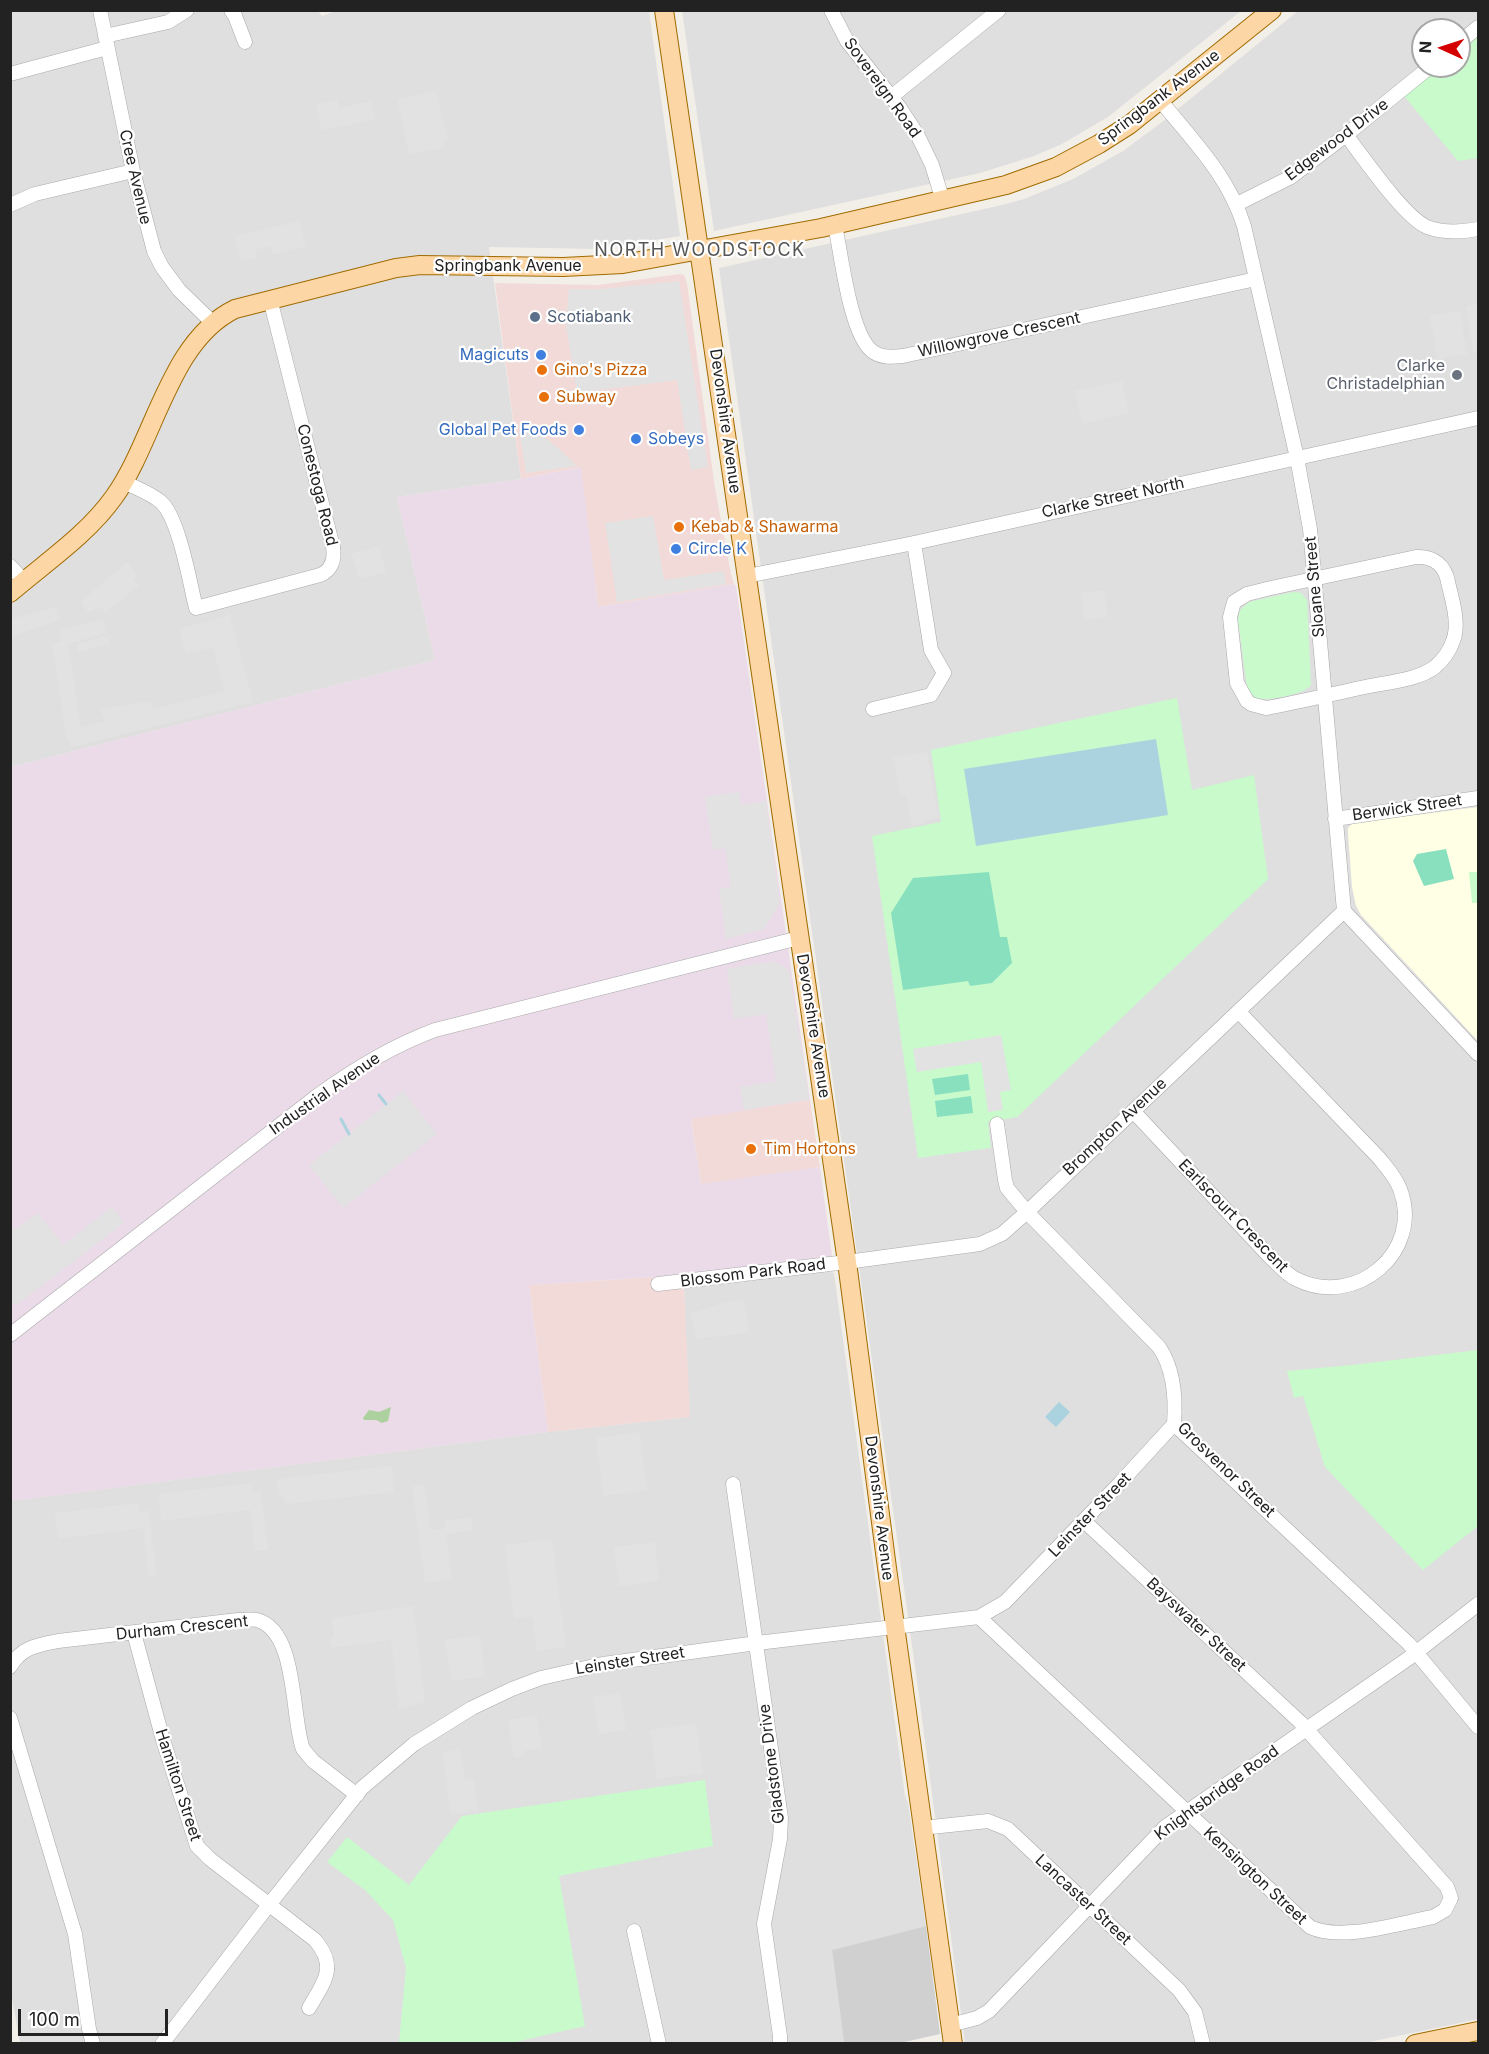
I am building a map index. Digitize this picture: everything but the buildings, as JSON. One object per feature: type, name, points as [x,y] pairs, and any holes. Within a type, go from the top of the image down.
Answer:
[{"type":"main road","name":"Devonshire Avenue","points":[[664,10],[847,1262],[922,1828],[953,2043]]},
{"type":"main road","name":"Springbank Avenue","points":[[17,587],[93,522],[124,482],[180,364],[195,340],[213,323],[240,307],[378,272],[420,265],[596,266],[700,251],[835,225],[1006,185],[1056,167],[1099,144],[1160,100],[1272,10]]},
{"type":"main road","points":[[1420,2043],[1479,2031]]},
{"type":"street","name":"Cree Avenue","points":[[100,10],[133,171],[150,241],[162,267],[179,291],[213,323]]},
{"type":"street","points":[[10,74],[168,22],[187,10]]},
{"type":"street","points":[[231,10],[236,16],[245,42]]},
{"type":"street","name":"Sovereign Road","points":[[831,10],[847,41],[891,97],[925,150],[933,165],[943,201]]},
{"type":"street","points":[[891,97],[999,10]]},
{"type":"street","name":"Edgewood Drive","points":[[1237,204],[1291,177],[1416,78]]},
{"type":"street","name":"Sloane Street","points":[[1160,100],[1221,176],[1237,204],[1244,226],[1310,529],[1344,911]]},
{"type":"street","points":[[1346,135],[1399,203],[1419,222],[1434,229],[1457,232],[1479,230]]},
{"type":"street","points":[[10,206],[34,194],[133,171]]},
{"type":"street","name":"Willowgrove Crescent","points":[[835,225],[857,329],[871,350],[882,356],[903,356],[1256,279]]},
{"type":"street","name":"Conestoga Road","points":[[124,482],[159,500],[167,509],[178,539],[196,608],[326,572],[333,562],[333,547],[270,299]]},
{"type":"street","name":"Clarke Street North","points":[[747,576],[914,543],[1479,418]]},
{"type":"street","points":[[873,709],[931,695],[944,673],[931,650],[914,543]]},
{"type":"street","points":[[1416,557],[1427,557],[1439,563],[1447,577],[1456,623],[1453,642],[1444,658],[1435,667],[1405,678],[1324,696],[1266,708],[1246,701],[1237,683],[1230,617],[1234,602],[1248,594],[1416,557]]},
{"type":"street","points":[[10,566],[17,587]]},
{"type":"street","name":"Berwick Street","points":[[1335,819],[1479,798]]},
{"type":"street","points":[[1344,911],[1479,1054]]},
{"type":"street","name":"Brompton Avenue","points":[[847,1262],[980,1244],[1002,1234],[1344,911]]},
{"type":"street","name":"Industrial Avenue","points":[[10,1335],[317,1096],[348,1073],[382,1053],[435,1030],[800,938]]},
{"type":"street","name":"Earlscourt Crescent","points":[[1133,1111],[1271,1258],[1295,1278],[1306,1283],[1333,1287],[1363,1280],[1378,1271],[1395,1251],[1403,1226],[1402,1196],[1395,1177],[1239,1012]]},
{"type":"street","name":"Grosvenor Street","points":[[997,1124],[1007,1188],[1027,1212],[1159,1347],[1166,1358],[1171,1371],[1175,1408],[1174,1424],[1417,1653],[1479,1727]]},
{"type":"street","name":"Blossom Park Road","points":[[658,1284],[847,1262]]},
{"type":"street","name":"Leinster Street","points":[[162,2043],[357,1795],[395,1758],[432,1731],[512,1689],[558,1673],[603,1664],[757,1643],[979,1617],[1005,1602],[1174,1424]]},
{"type":"street","name":"Gladstone Drive","points":[[733,1484],[781,1818],[780,1839],[764,1924],[780,2043]]},
{"type":"street","name":"Bayswater Street","points":[[1084,1521],[1306,1730]]},
{"type":"street","name":"Knightsbridge Road","points":[[950,2025],[977,2018],[989,2011],[1165,1827],[1417,1653],[1479,1604]]},
{"type":"street","name":"Kensington Street","points":[[979,1617],[1296,1915],[1316,1930],[1342,1934],[1440,1914],[1449,1905],[1451,1898],[1447,1887],[1306,1730]]},
{"type":"street","name":"Durham Crescent","points":[[10,1667],[21,1652],[34,1646],[58,1641],[238,1620],[258,1620],[275,1632],[286,1657],[303,1749],[313,1761],[357,1795]]},
{"type":"street","name":"Hamilton Street","points":[[134,1633],[194,1840],[208,1858],[315,1940],[326,1956],[328,1972],[309,2008]]},
{"type":"street","points":[[10,1718],[75,1934],[93,2043]]},
{"type":"street","name":"Lancaster Street","points":[[922,1828],[976,1821],[998,1823],[1008,1829],[1187,1999],[1199,2022],[1203,2043]]},
{"type":"street","points":[[634,1931],[659,2043]]},
{"type":"shaded area","points":[[317,10],[322,16],[338,10],[649,11],[680,236],[598,249],[489,247],[521,479],[397,497],[435,660],[11,767],[11,11]]},
{"type":"shaded area","points":[[682,11],[1241,11],[1108,117],[1062,144],[1034,156],[980,173],[714,231]]},
{"type":"shaded area","points":[[1298,11],[1478,11],[1478,2019],[1360,2044],[965,2043],[917,1681],[719,268],[1024,199],[1073,179],[1123,151]]},
{"type":"shaded area","points":[[436,91],[448,140],[444,141],[445,147],[409,155],[397,99]]},
{"type":"shaded area","points":[[337,100],[339,108],[371,101],[375,119],[321,131],[316,105]]},
{"type":"shaded area","points":[[300,221],[306,247],[273,254],[271,246],[255,250],[256,258],[241,261],[234,236]]},
{"type":"shaded area","points":[[684,275],[687,283],[715,488],[734,584],[598,607],[580,467],[521,479],[495,283],[598,285]]},
{"type":"shaded area","points":[[679,281],[708,467],[691,470],[677,380],[577,393],[566,324],[569,289],[602,289]]},
{"type":"shaded area","points":[[1478,304],[1478,352],[1473,353],[1466,306]]},
{"type":"shaded area","points":[[1460,311],[1467,354],[1437,359],[1430,316]]},
{"type":"shaded area","points":[[1122,381],[1129,413],[1082,424],[1075,391]]},
{"type":"shaded area","points":[[532,427],[577,466],[526,473],[519,429]]},
{"type":"shaded area","points":[[581,467],[598,607],[734,584],[736,586],[810,1100],[691,1119],[701,1184],[820,1167],[832,1256],[671,1276],[529,1285],[548,1432],[11,1501],[11,767],[435,660],[397,497],[521,479]]},
{"type":"shaded area","points":[[653,516],[664,580],[724,571],[726,584],[617,602],[605,523]]},
{"type":"shaded area","points":[[379,546],[386,572],[360,579],[351,554]]},
{"type":"shaded area","points":[[127,562],[138,576],[134,580],[139,586],[105,613],[100,607],[88,612],[80,602]]},
{"type":"shaded area","points":[[1104,590],[1108,617],[1084,620],[1081,593]]},
{"type":"shaded area","points":[[56,607],[60,620],[11,636],[11,619]]},
{"type":"shaded area","points":[[230,615],[253,702],[71,747],[66,736],[52,643],[61,641],[59,630],[103,619],[107,633],[68,644],[81,727],[104,721],[100,710],[150,701],[153,709],[224,691],[213,648],[186,654],[179,629]]},
{"type":"shaded area","points":[[108,636],[110,644],[78,652],[77,644]]},
{"type":"shaded area","points":[[927,752],[939,818],[912,826],[906,794],[900,795],[893,758]]},
{"type":"shaded area","points":[[739,792],[741,805],[766,801],[779,905],[764,929],[726,939],[719,889],[731,887],[725,848],[713,850],[705,797]]},
{"type":"shaded area","points":[[1478,807],[1478,1041],[1361,915],[1356,906],[1352,887],[1348,828],[1353,823]]},
{"type":"shaded area","points":[[774,961],[789,970],[809,1099],[744,1110],[740,1087],[776,1081],[766,1014],[734,1019],[727,969]]},
{"type":"shaded area","points":[[1001,1035],[1011,1090],[1000,1092],[1003,1110],[988,1112],[981,1062],[917,1072],[913,1049]]},
{"type":"shaded area","points":[[403,1091],[437,1134],[343,1208],[309,1165]]},
{"type":"shaded area","points":[[810,1100],[820,1167],[701,1185],[691,1118]]},
{"type":"shaded area","points":[[112,1207],[124,1223],[15,1306],[11,1300],[11,1225],[15,1230],[38,1213],[63,1245]]},
{"type":"shaded area","points":[[827,1271],[834,1273],[905,1796],[908,1803],[926,1926],[832,1950],[844,2043],[20,2043],[10,1987],[10,1501],[548,1432],[689,1417],[684,1287]]},
{"type":"shaded area","points":[[671,1276],[684,1287],[690,1417],[548,1432],[529,1285]]},
{"type":"shaded area","points":[[745,1300],[749,1333],[696,1339],[690,1314],[723,1303]]},
{"type":"shaded area","points":[[639,1432],[647,1490],[603,1496],[596,1438]]},
{"type":"shaded area","points":[[392,1466],[394,1492],[285,1504],[284,1497],[279,1497],[277,1479]]},
{"type":"shaded area","points":[[252,1483],[253,1492],[261,1491],[268,1550],[255,1551],[250,1510],[161,1521],[158,1494]]},
{"type":"shaded area","points":[[424,1485],[431,1530],[445,1528],[444,1521],[471,1517],[473,1530],[446,1534],[452,1579],[425,1583],[412,1487]]},
{"type":"shaded area","points":[[138,1503],[139,1512],[149,1510],[157,1576],[149,1577],[143,1528],[58,1539],[55,1513]]},
{"type":"shaded area","points":[[552,1539],[566,1647],[537,1651],[532,1617],[514,1619],[505,1545]]},
{"type":"shaded area","points":[[655,1542],[659,1581],[619,1586],[614,1547]]},
{"type":"shaded area","points":[[413,1606],[425,1702],[399,1709],[391,1640],[331,1648],[329,1638],[334,1637],[332,1618]]},
{"type":"shaded area","points":[[480,1635],[485,1676],[451,1681],[445,1640]]},
{"type":"shaded area","points":[[620,1693],[626,1730],[599,1734],[593,1697]]},
{"type":"shaded area","points":[[537,1716],[542,1748],[523,1751],[524,1756],[514,1758],[508,1720]]},
{"type":"shaded area","points":[[696,1723],[703,1773],[657,1779],[650,1730]]},
{"type":"shaded area","points":[[460,1749],[465,1780],[474,1779],[478,1811],[451,1815],[442,1752]]},
{"type":"shaded area","points":[[926,1926],[940,2034],[900,2043],[844,2043],[832,1950]]},
{"type":"green space","points":[[1478,35],[1478,158],[1458,161],[1404,96],[1426,78],[1471,78],[1471,41]]},
{"type":"green space","points":[[1293,592],[1301,593],[1307,600],[1311,685],[1285,696],[1268,699],[1256,698],[1247,687],[1238,620],[1240,610],[1249,602]]},
{"type":"green space","points":[[1177,698],[1192,790],[1254,775],[1268,879],[1017,1117],[988,1122],[991,1148],[918,1158],[872,836],[941,822],[931,750]]},
{"type":"green space","points":[[1446,849],[1454,879],[1424,886],[1413,861],[1417,854]]},
{"type":"green space","points":[[989,872],[1000,937],[1007,937],[1012,963],[992,983],[970,986],[968,981],[903,990],[891,913],[913,878]]},
{"type":"green space","points":[[1469,872],[1478,872],[1478,903],[1472,903]]},
{"type":"green space","points":[[968,1074],[970,1090],[935,1095],[932,1079]]},
{"type":"green space","points":[[971,1096],[973,1113],[937,1117],[935,1101]]},
{"type":"green space","points":[[1478,1350],[1478,1526],[1423,1570],[1325,1467],[1303,1396],[1294,1398],[1287,1371]]},
{"type":"green space","points":[[391,1407],[388,1421],[382,1423],[363,1418],[369,1410],[379,1412]]},
{"type":"green space","points":[[705,1780],[713,1846],[559,1876],[585,2026],[511,2043],[399,2043],[406,1968],[393,1920],[365,1890],[327,1862],[347,1837],[409,1885],[462,1816]]},
{"type":"water","points":[[1156,739],[1168,815],[976,846],[964,769]]},
{"type":"water","points":[[1059,1402],[1070,1412],[1056,1427],[1045,1417]]},
{"type":"waterway","points":[[379,1095],[386,1104]]},
{"type":"waterway","points":[[341,1119],[349,1134]]},
{"type":"place","name":"Scotiabank","points":[[535,317]]},
{"type":"place","name":"Magicuts","points":[[541,355]]},
{"type":"place","name":"Gino's Pizza","points":[[542,370]]},
{"type":"place","name":"Clarke Christadelphian","points":[[1457,375]]},
{"type":"place","name":"Subway","points":[[544,397]]},
{"type":"place","name":"Global Pet Foods","points":[[579,430]]},
{"type":"place","name":"Sobeys","points":[[636,439]]},
{"type":"place","name":"Kebab & Shawarma","points":[[679,527]]},
{"type":"place","name":"Circle K","points":[[676,549]]},
{"type":"place","name":"Tim Hortons","points":[[751,1149]]},
{"type":"district","name":"NORTH WOODSTOCK","points":[[700,251]]}]
